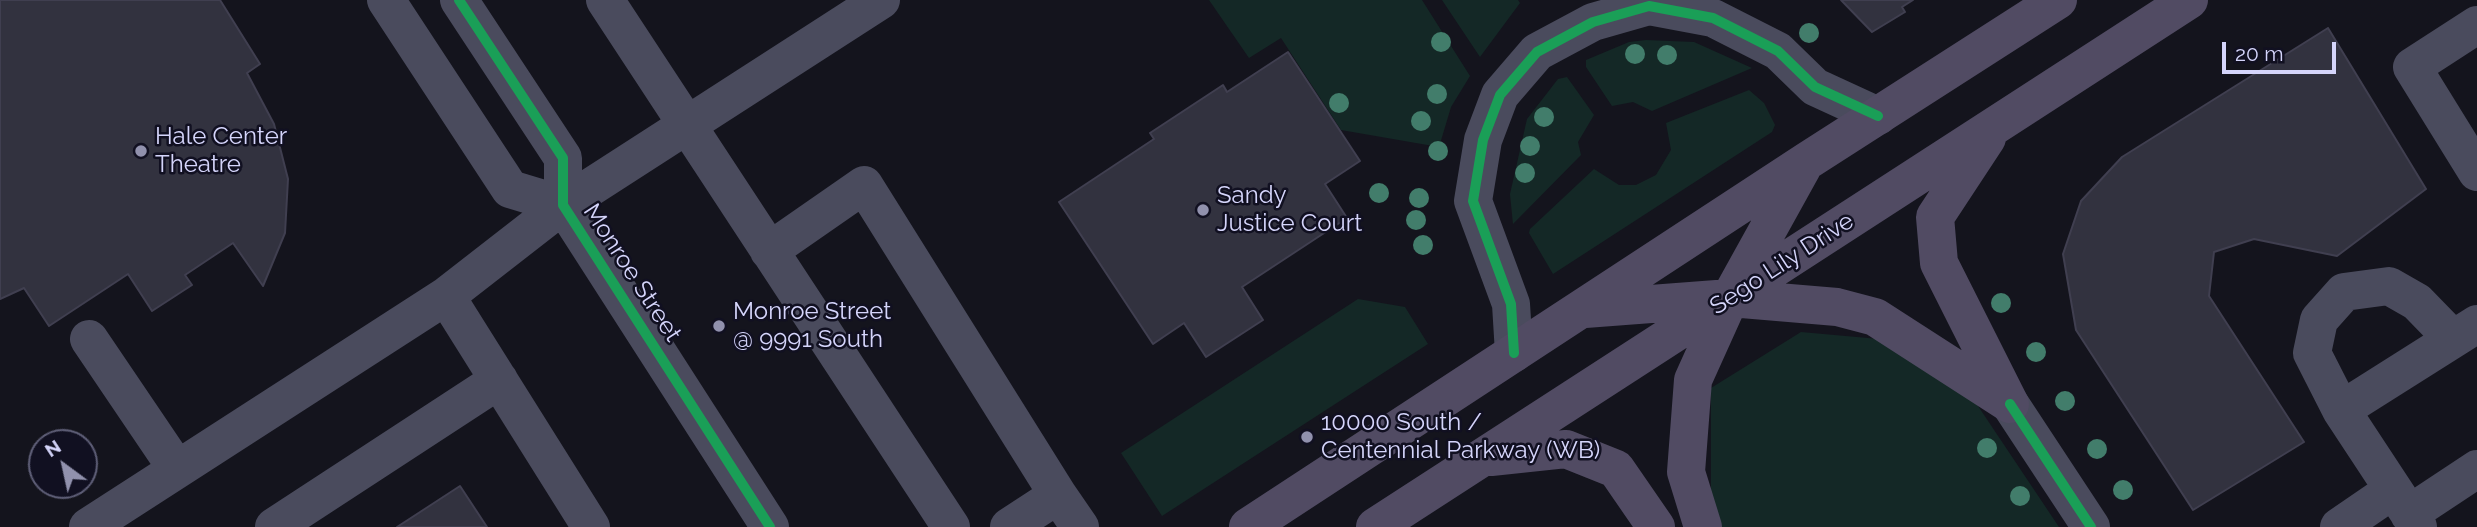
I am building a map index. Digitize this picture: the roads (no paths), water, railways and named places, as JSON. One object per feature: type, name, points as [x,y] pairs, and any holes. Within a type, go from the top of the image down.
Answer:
[{"type":"main road","points":[[1248,527],[2058,0]]},
{"type":"main road","name":"Sego Lily Drive","points":[[1376,527],[2189,0]]},
{"type":"main road","points":[[1994,127],[1935,218],[1939,263],[2010,404]]},
{"type":"main road","points":[[1703,527],[1686,472],[1693,380],[1730,298],[1807,161]]},
{"type":"main road","points":[[1581,309],[1730,298],[1837,307],[1875,317],[2010,404]]},
{"type":"main road","points":[[1482,458],[1566,449],[1589,458],[1616,469],[1656,527]]},
{"type":"street","name":"Monroe Street","points":[[386,0],[510,189],[563,205]]},
{"type":"street","name":"Monroe Street","points":[[459,0],[563,158],[563,205],[770,527]]},
{"type":"street","points":[[605,0],[951,527]]},
{"type":"street","points":[[88,527],[446,296],[563,205],[881,0]]},
{"type":"street","points":[[1514,353],[1510,304],[1498,262],[1474,201],[1483,140],[1500,95],[1537,52],[1593,22],[1648,6],[1713,18],[1778,51],[1815,87],[1878,116]]},
{"type":"street","points":[[2477,25],[2412,67],[2477,172]]},
{"type":"street","points":[[769,251],[864,185],[1080,527]]},
{"type":"street","points":[[2341,410],[2465,331],[2389,286],[2344,292],[2319,320],[2312,353],[2341,410],[2407,510]]},
{"type":"street","points":[[446,296],[591,527]]},
{"type":"street","points":[[89,339],[177,469]]},
{"type":"street","points":[[274,527],[499,380]]},
{"type":"street","points":[[2010,404],[2091,527]]},
{"type":"street","points":[[2339,527],[2407,510],[2477,469]]},
{"type":"street","points":[[1009,527],[1059,495]]},
{"type":"place","name":"Hale Center Theatre","points":[[141,151]]},
{"type":"place","name":"Sandy Justice Court","points":[[1203,210]]},
{"type":"place","name":"Monroe Street @ 9991 South","points":[[719,326]]},
{"type":"place","name":"10000 South / Centennial Parkway (WB)","points":[[1307,437]]}]
